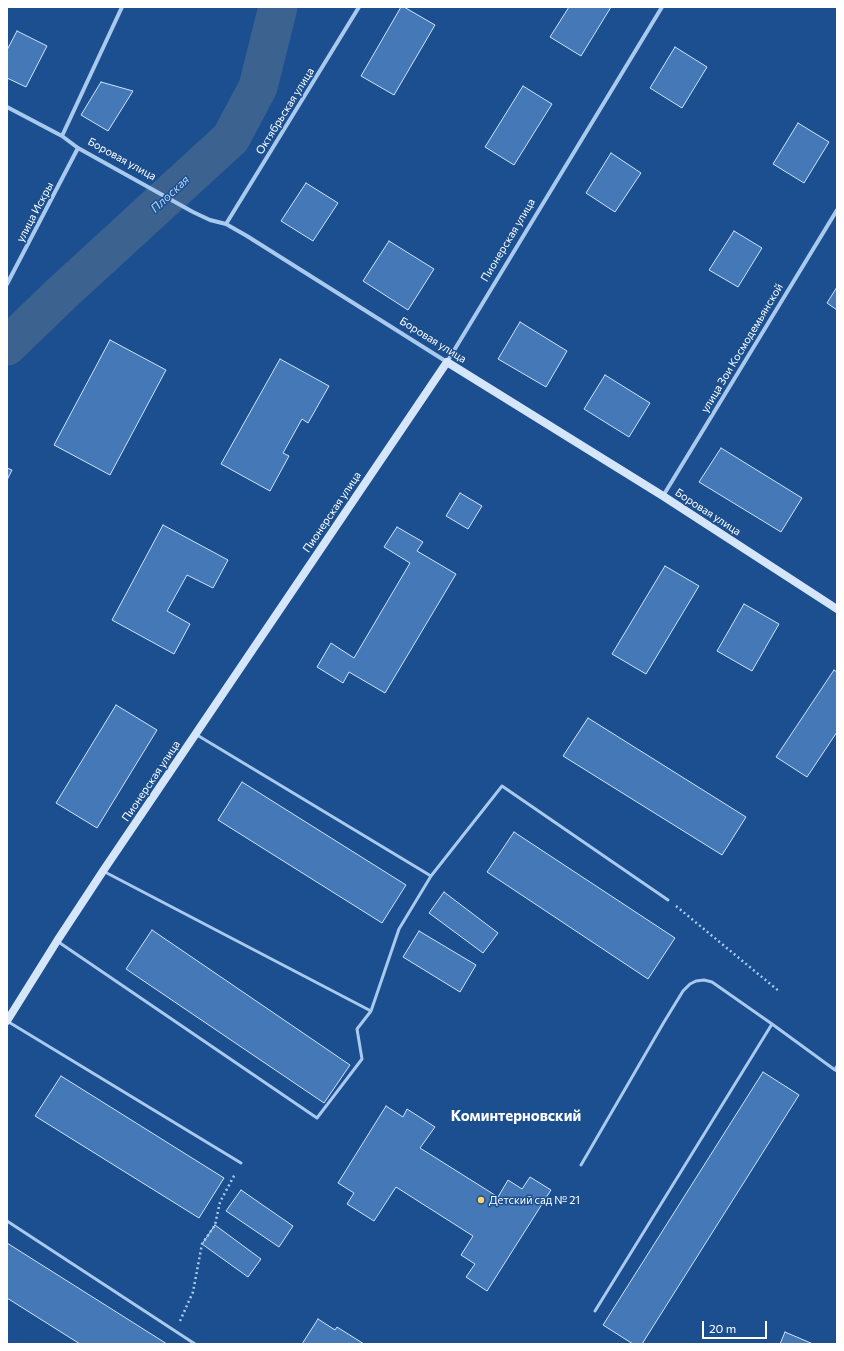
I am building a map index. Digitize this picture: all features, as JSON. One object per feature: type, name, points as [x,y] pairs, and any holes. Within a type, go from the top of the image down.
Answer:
[{"type":"street","points":[[62,136],[122,7]]},
{"type":"street","name":"Октябрьская улица","points":[[226,224],[359,7]]},
{"type":"street","name":"Пионерская улица","points":[[7,1021],[103,871],[447,362],[662,7]]},
{"type":"street","name":"Боровая улица","points":[[7,107],[62,136],[78,148],[194,212],[210,220],[226,224],[247,236],[663,496],[837,609]]},
{"type":"street","name":"улица Искры","points":[[7,284],[78,148]]},
{"type":"street","name":"улица Зои Космодемьянской","points":[[663,496],[837,210]]},
{"type":"lane","points":[[196,734],[431,876]]},
{"type":"lane","points":[[57,941],[317,1118],[362,1058],[357,1029],[372,1011],[399,928],[431,876],[502,786],[668,900]]},
{"type":"lane","points":[[103,871],[372,1011]]},
{"type":"lane","points":[[581,1165],[683,991],[690,984],[696,981],[704,980],[712,982],[836,1071],[837,1066]]},
{"type":"lane","points":[[7,1021],[240,1163]]},
{"type":"lane","points":[[595,1311],[772,1024]]},
{"type":"lane","points":[[7,1220],[195,1344]]},
{"type":"path","points":[[668,900],[780,992]]},
{"type":"path","points":[[176,1331],[192,1292],[202,1244],[215,1225],[220,1202],[240,1163]]},
{"type":"building","points":[[401,7],[404,7],[435,25],[394,95],[361,76]]},
{"type":"building","points":[[569,7],[611,7],[581,56],[550,37]]},
{"type":"building","points":[[17,31],[47,46],[26,87],[7,78],[7,50]]},
{"type":"building","points":[[675,47],[707,67],[682,108],[650,88]]},
{"type":"building","points":[[101,82],[133,91],[108,131],[81,115]]},
{"type":"building","points":[[523,86],[552,104],[514,165],[485,147]]},
{"type":"building","points":[[798,123],[829,142],[804,183],[773,164]]},
{"type":"building","points":[[611,153],[641,173],[615,212],[586,193]]},
{"type":"building","points":[[306,183],[338,203],[313,241],[281,221]]},
{"type":"building","points":[[734,231],[762,248],[738,287],[709,270]]},
{"type":"building","points":[[389,241],[434,269],[408,310],[363,281]]},
{"type":"building","points":[[837,287],[837,310],[827,303]]},
{"type":"building","points":[[520,322],[567,351],[546,387],[498,359]]},
{"type":"building","points":[[110,340],[166,370],[110,475],[54,445]]},
{"type":"building","points":[[280,359],[329,386],[308,423],[302,419],[283,453],[289,456],[270,491],[221,464]]},
{"type":"building","points":[[605,375],[650,403],[629,437],[584,409]]},
{"type":"building","points":[[721,448],[802,498],[781,532],[699,482]]},
{"type":"building","points":[[7,468],[12,470],[7,480]]},
{"type":"building","points":[[460,493],[482,506],[468,529],[446,516]]},
{"type":"building","points":[[163,525],[228,560],[213,588],[187,575],[167,611],[190,624],[174,654],[112,620]]},
{"type":"building","points":[[397,527],[423,542],[417,551],[456,574],[385,693],[349,672],[343,683],[317,667],[331,643],[354,658],[410,563],[384,547]]},
{"type":"building","points":[[665,566],[699,586],[646,674],[612,654]]},
{"type":"building","points":[[744,604],[779,624],[752,671],[717,651]]},
{"type":"building","points":[[834,670],[837,672],[837,732],[807,777],[776,757]]},
{"type":"building","points":[[116,705],[157,730],[97,828],[56,803]]},
{"type":"building","points":[[588,718],[746,817],[722,855],[563,756]]},
{"type":"building","points":[[242,782],[406,885],[382,923],[218,820]]},
{"type":"building","points":[[514,832],[675,938],[648,979],[487,872]]},
{"type":"building","points":[[444,892],[498,933],[483,953],[429,913]]},
{"type":"building","points":[[152,930],[350,1065],[324,1103],[126,969]]},
{"type":"building","points":[[419,931],[476,965],[460,992],[403,957]]},
{"type":"building","points":[[763,1072],[799,1095],[642,1344],[633,1344],[603,1325]]},
{"type":"building","points":[[61,1076],[224,1178],[199,1218],[35,1116]]},
{"type":"building","name":"Детский сад № 21","points":[[386,1106],[403,1117],[407,1109],[435,1127],[420,1148],[498,1197],[508,1180],[522,1189],[530,1177],[551,1190],[487,1291],[466,1277],[475,1264],[461,1255],[473,1236],[396,1187],[374,1221],[347,1204],[354,1193],[338,1183]]},
{"type":"building","points":[[241,1190],[293,1226],[279,1247],[226,1211]]},
{"type":"building","points":[[215,1225],[261,1259],[248,1277],[202,1244]]},
{"type":"building","points":[[7,1243],[167,1344],[80,1344],[7,1298]]},
{"type":"building","points":[[318,1319],[335,1330],[337,1327],[364,1344],[302,1344]]},
{"type":"building","points":[[785,1332],[813,1344],[780,1344]]},
{"type":"waterway","name":"Плоская","points":[[7,346],[61,294],[231,138],[258,87],[278,7]]},
{"type":"place","name":"Детский сад № 21","points":[[481,1200]]},
{"type":"district","name":"Коминтерновский","points":[[516,1116]]}]
